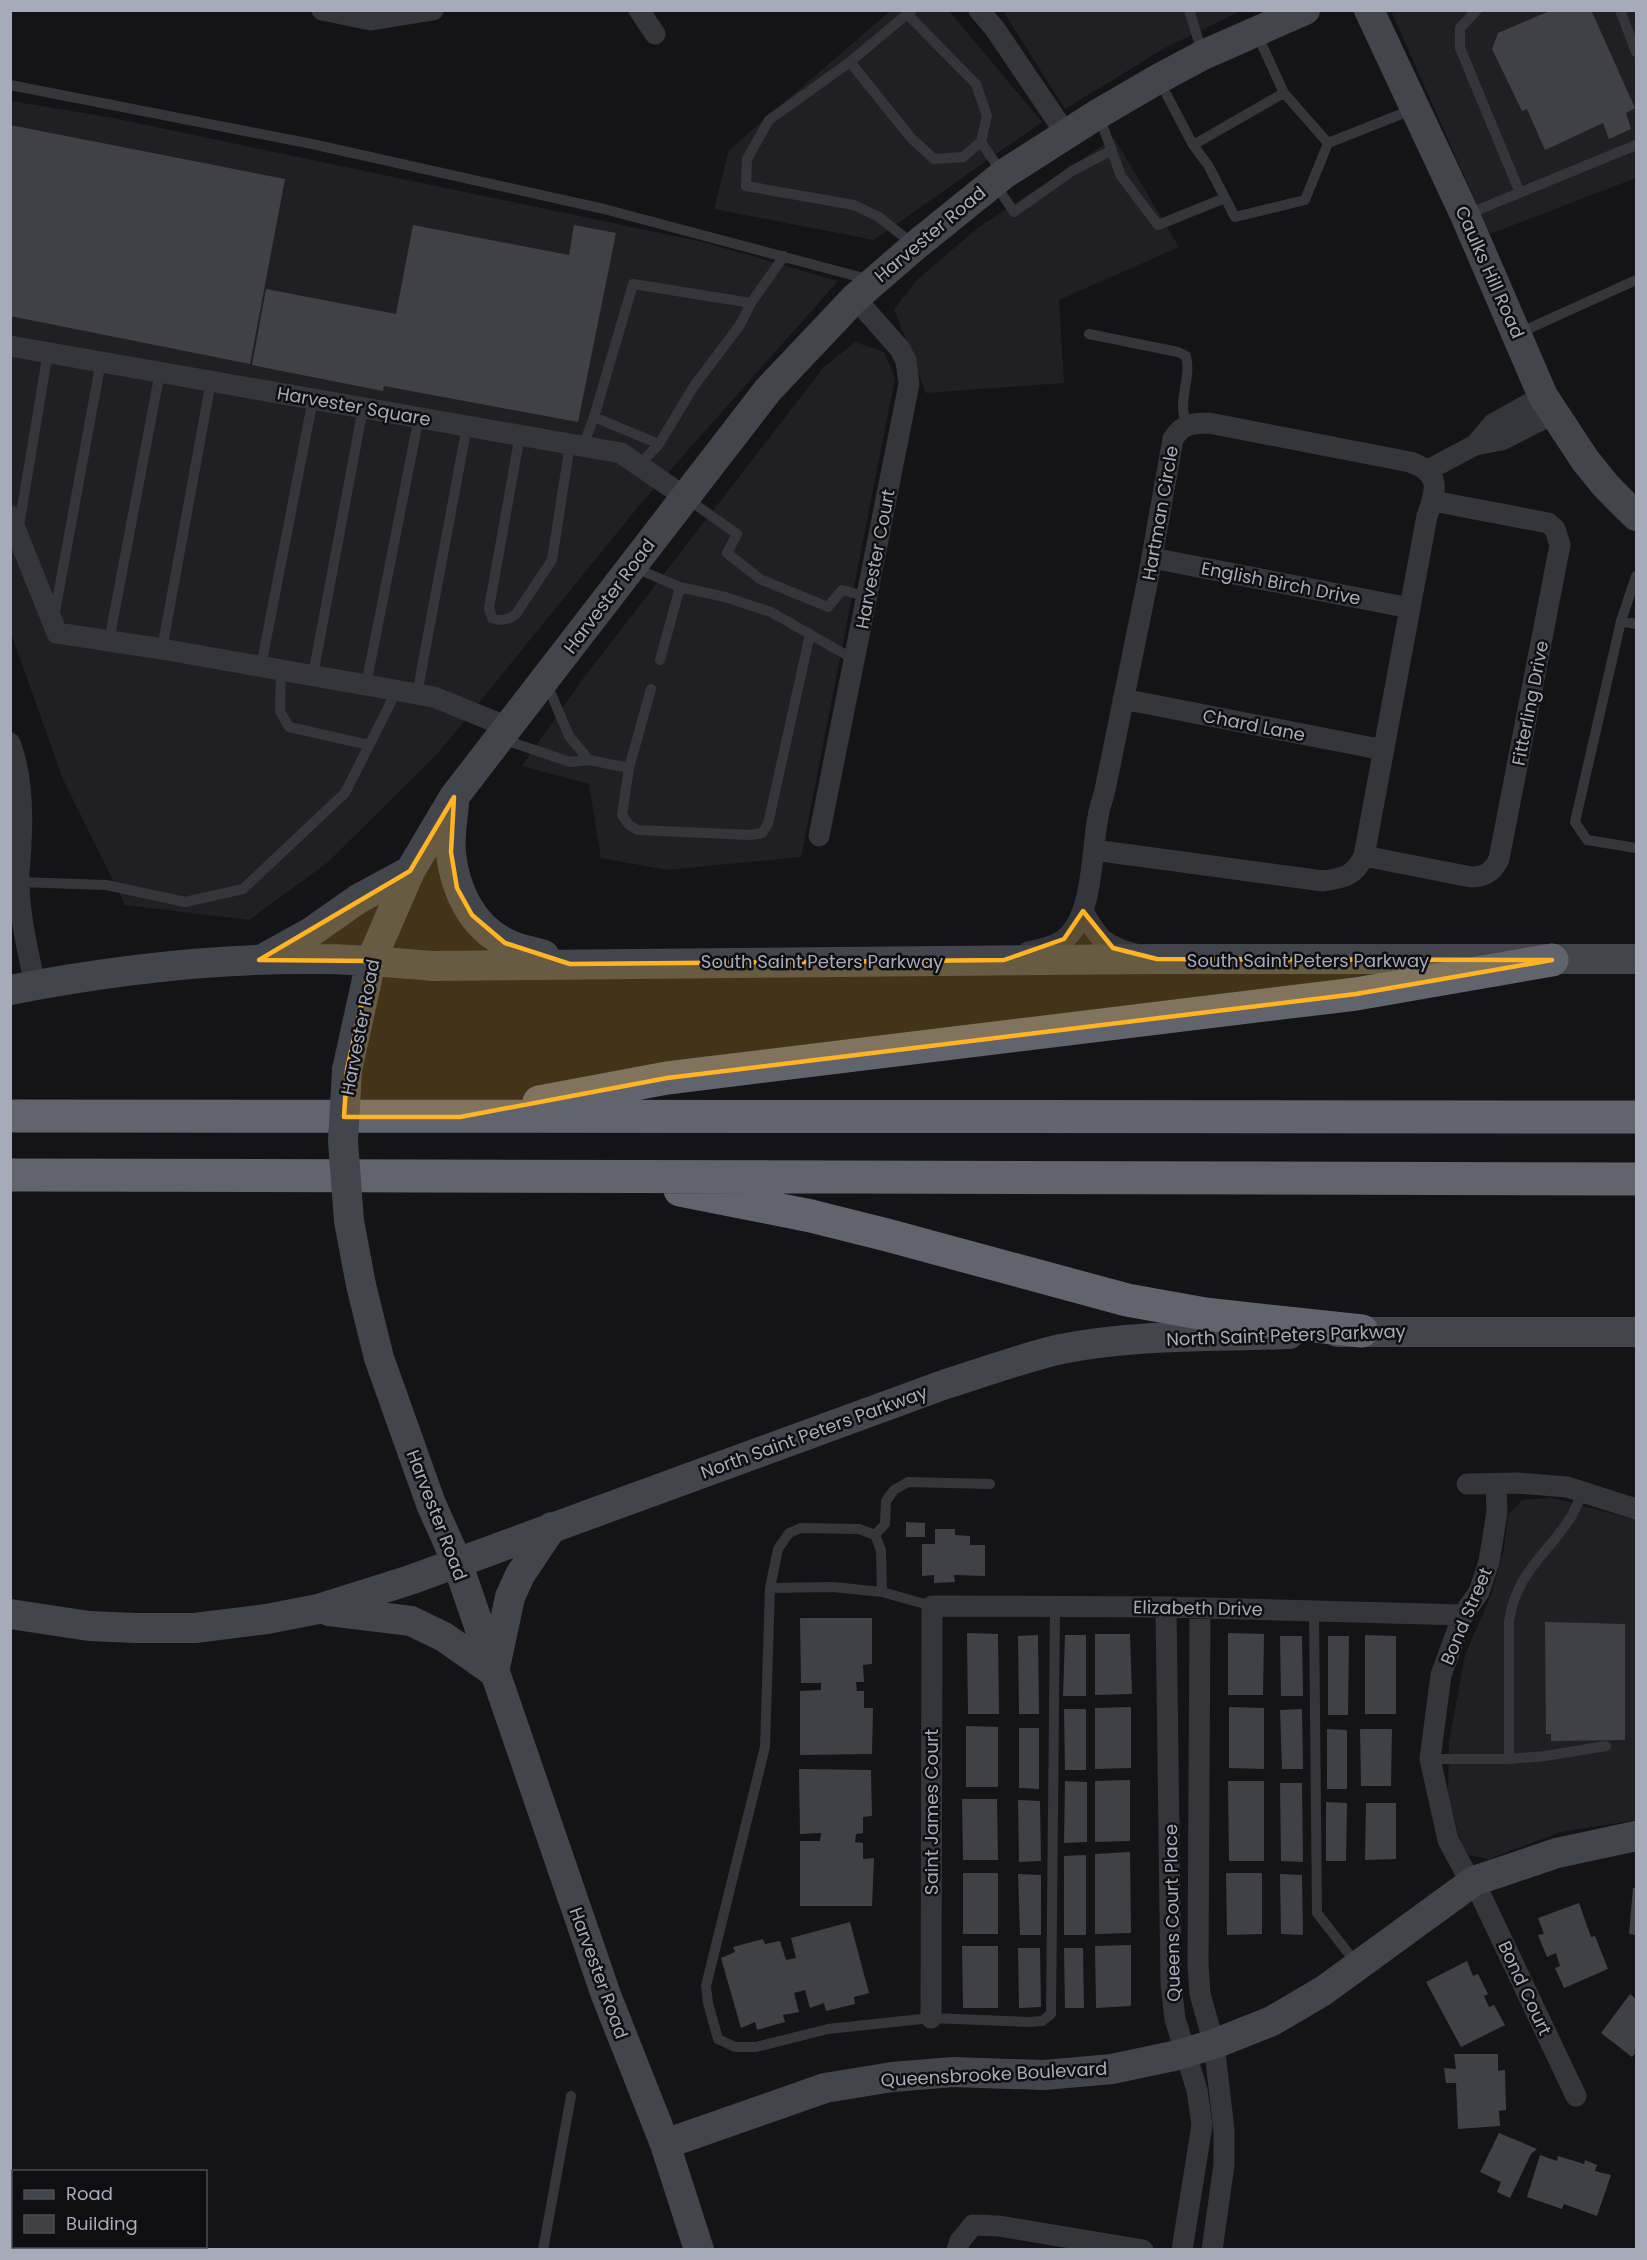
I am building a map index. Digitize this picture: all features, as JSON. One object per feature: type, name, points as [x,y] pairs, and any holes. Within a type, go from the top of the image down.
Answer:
[{"type":"highway","points":[[460,1117],[667,1078],[1356,994],[1552,960]]},
{"type":"highway","points":[[10,1116],[1636,1117]]},
{"type":"highway","points":[[10,1175],[1636,1179]]},
{"type":"highway","points":[[611,1176],[811,1216],[1127,1300],[1205,1314],[1362,1331]]},
{"type":"main road","name":"Harvester Road","points":[[699,2250],[665,2144],[606,1995],[456,1562],[431,1504],[379,1358],[361,1285],[349,1221],[343,1141],[347,1071],[371,961],[410,871],[454,797],[768,390],[865,290],[999,178],[1066,134],[1158,79],[1274,22],[1305,10]]},
{"type":"main road","name":"Caulks Hill Road","points":[[1369,10],[1465,215],[1548,405],[1585,460],[1606,486],[1636,516]]},
{"type":"main road","points":[[454,797],[451,852],[457,888],[472,915],[486,930],[505,943],[570,964]]},
{"type":"main road","points":[[259,960],[288,946],[358,898],[410,871]]},
{"type":"main road","name":"South Saint Peters Parkway","points":[[23,987],[180,965],[259,960],[322,959],[433,966],[1157,959],[1636,959]]},
{"type":"main road","name":"North Saint Peters Parkway","points":[[10,1614],[89,1626],[195,1628],[267,1619],[318,1609],[410,1580],[943,1385],[1060,1350],[1121,1340],[1362,1331],[1636,1332]]},
{"type":"main road","points":[[318,1609],[411,1621],[444,1637],[494,1672],[510,1597],[520,1575],[552,1527]]},
{"type":"main road","name":"Queensbrooke Boulevard","points":[[665,2144],[825,2088],[892,2077],[953,2072],[1044,2075],[1112,2069],[1185,2053],[1214,2044],[1272,2021],[1323,1990],[1474,1881],[1557,1853],[1636,1836]]},
{"type":"street","points":[[322,10],[371,20],[433,10]]},
{"type":"street","points":[[639,10],[655,34]]},
{"type":"street","points":[[979,10],[995,29],[1066,134]]},
{"type":"street","name":"Harvester Court","points":[[819,836],[909,384],[906,361],[865,290]]},
{"type":"street","name":"Harvester Square","points":[[10,345],[621,453],[685,497]]},
{"type":"street","points":[[1094,850],[1323,881],[1342,879],[1358,869],[1364,856],[1427,516],[1433,501],[1435,485],[1428,470],[1475,445],[1502,440],[1548,405]]},
{"type":"street","name":"Hartman Circle","points":[[1004,960],[1051,947],[1064,939],[1076,926],[1083,911],[1098,817],[1152,558],[1173,439],[1180,427],[1209,423],[1410,462],[1428,470]]},
{"type":"street","name":"Fitterling Drive","points":[[1364,856],[1471,877],[1488,874],[1499,859],[1560,544],[1555,529],[1548,523],[1433,501]]},
{"type":"street","points":[[14,525],[57,633],[434,697],[503,733]]},
{"type":"street","name":"English Birch Drive","points":[[1152,558],[1410,608]]},
{"type":"street","name":"Chard Lane","points":[[1123,699],[1384,750]]},
{"type":"street","points":[[10,743],[15,756],[21,794],[18,882],[23,987]]},
{"type":"street","points":[[1083,911],[1092,928],[1113,948],[1157,959]]},
{"type":"street","points":[[1467,1484],[1517,1483],[1567,1487],[1636,1509]]},
{"type":"street","name":"Bond Street","points":[[1474,1881],[1464,1870],[1448,1840],[1430,1759],[1441,1675],[1463,1615],[1479,1592],[1489,1562],[1497,1512],[1496,1484]]},
{"type":"street","name":"Elizabeth Drive","points":[[932,1606],[1166,1607],[1463,1615]]},
{"type":"street","name":"Saint James Court","points":[[930,2018],[932,1606]]},
{"type":"street","name":"Queens Court Place","points":[[1166,1607],[1171,1984],[1175,2019],[1197,2090],[1202,2125],[1182,2250]]},
{"type":"street","name":"Queens Court Place","points":[[1200,1608],[1198,1964],[1200,1994],[1214,2044],[1224,2130],[1224,2165],[1212,2250]]},
{"type":"street","name":"Bond Court","points":[[1474,1881],[1576,2096]]},
{"type":"street","points":[[957,2250],[960,2241],[973,2226],[999,2226],[1076,2244],[1143,2250]]},
{"type":"lane","points":[[1189,10],[1203,56]]},
{"type":"lane","points":[[1477,10],[1460,28],[1460,48],[1520,193]]},
{"type":"lane","points":[[1620,10],[1636,52]]},
{"type":"lane","points":[[850,62],[911,138],[934,159],[963,157],[981,142],[987,116],[976,84],[910,13],[850,62],[769,120],[747,159],[746,186],[854,205],[879,217],[915,246]]},
{"type":"lane","points":[[1274,22],[1284,93],[1328,144]]},
{"type":"lane","points":[[1158,79],[1235,217],[1305,200],[1328,144],[1415,109]]},
{"type":"lane","points":[[10,85],[312,144],[604,209],[784,256],[865,290]]},
{"type":"lane","points":[[1193,145],[1284,93]]},
{"type":"lane","points":[[1098,114],[1121,176],[1158,225],[1225,198]]},
{"type":"lane","points":[[981,142],[1014,212],[1072,171],[1112,150]]},
{"type":"lane","points":[[1465,215],[1636,145]]},
{"type":"lane","points":[[639,465],[659,444],[694,386],[740,325],[784,256]]},
{"type":"lane","points":[[1518,334],[1636,280]]},
{"type":"lane","points":[[520,435],[489,608],[492,618],[497,620],[509,620],[516,614],[552,560],[576,445],[594,417],[633,284],[752,303]]},
{"type":"lane","points":[[1089,334],[1178,352],[1186,357],[1188,366],[1182,406],[1187,425]]},
{"type":"lane","points":[[14,525],[48,352]]},
{"type":"lane","points":[[53,623],[101,362]]},
{"type":"lane","points":[[109,641],[160,372]]},
{"type":"lane","points":[[162,649],[211,381]]},
{"type":"lane","points":[[313,399],[271,668],[280,711],[289,727],[369,745]]},
{"type":"lane","points":[[313,675],[363,408]]},
{"type":"lane","points":[[366,685],[418,417]]},
{"type":"lane","points":[[594,417],[659,444]]},
{"type":"lane","points":[[18,882],[106,885],[185,902],[243,889],[345,793],[369,745],[407,692],[467,426]]},
{"type":"lane","points":[[685,497],[737,534],[727,553],[760,579],[828,607],[842,590],[868,597]]},
{"type":"lane","points":[[632,566],[680,587],[725,597],[771,612],[855,660]]},
{"type":"lane","points":[[1636,576],[1621,621],[1575,822],[1587,840],[1636,848]]},
{"type":"lane","points":[[660,660],[680,587]]},
{"type":"lane","points":[[1621,621],[1636,624]]},
{"type":"lane","points":[[651,689],[629,768],[622,815],[629,825],[638,830],[751,835],[762,833],[768,824],[810,634]]},
{"type":"lane","points":[[545,679],[569,736],[589,760]]},
{"type":"lane","points":[[503,733],[570,762],[589,760],[629,768]]},
{"type":"lane","points":[[875,1535],[885,1524],[886,1501],[894,1490],[908,1482],[990,1484]]},
{"type":"lane","points":[[1509,1759],[1511,1605],[1535,1560],[1570,1518],[1584,1492]]},
{"type":"lane","points":[[882,1592],[881,1550],[875,1535],[859,1529],[801,1528],[789,1533],[778,1549],[770,1588],[765,1747],[706,1986],[708,2003],[718,2039],[735,2047],[756,2047],[828,2029],[930,2018],[1029,2022],[1042,2021],[1052,2013],[1055,1607]]},
{"type":"lane","points":[[770,1588],[833,1587],[882,1592],[932,1606]]},
{"type":"lane","points":[[1314,1610],[1317,1913],[1359,1966]]},
{"type":"lane","points":[[1430,1759],[1509,1759],[1545,1756],[1606,1746]]},
{"type":"lane","points":[[543,2250],[571,2096]]},
{"type":"highlighted area","points":[[454,797],[451,852],[457,888],[472,915],[505,943],[570,964],[1004,960],[1064,939],[1083,911],[1113,948],[1157,959],[1552,960],[1356,994],[667,1078],[460,1117],[344,1117],[347,1070],[371,961],[259,960],[410,871]]},
{"type":"shaded area","points":[[890,11],[949,11],[1042,122],[874,240],[714,209],[729,150]]},
{"type":"shaded area","points":[[1003,11],[1241,11],[1165,48],[1065,109]]},
{"type":"shaded area","points":[[1391,11],[1636,11],[1636,178],[1490,234]]},
{"type":"shaded area","points":[[11,101],[108,117],[703,242],[838,281],[642,502],[439,752],[327,863],[249,920],[125,905],[62,777],[11,633]]},
{"type":"shaded area","points":[[1114,138],[1179,247],[1059,300],[1064,383],[926,393],[894,309],[917,280],[979,227]]},
{"type":"shaded area","points":[[855,342],[884,352],[895,378],[801,857],[667,870],[601,858],[589,784],[522,766],[582,680],[824,367]]},
{"type":"shaded area","points":[[1553,1498],[1636,1520],[1636,1820],[1561,1832],[1489,1859],[1469,1855],[1460,1843],[1448,1792],[1449,1742],[1465,1655],[1491,1595],[1504,1549],[1508,1515],[1522,1500]]},
{"type":"building","points":[[1552,10],[1591,10],[1635,108],[1626,113],[1631,129],[1609,139],[1603,123],[1545,150],[1527,109],[1522,111],[1492,49],[1498,33]]},
{"type":"building","points":[[10,125],[285,179],[250,364],[10,316]]},
{"type":"building","points":[[413,225],[569,255],[574,225],[616,233],[578,422],[384,386],[383,391],[252,365],[266,289],[396,314]]},
{"type":"building","points":[[906,1522],[925,1523],[925,1537],[906,1537]]},
{"type":"building","points":[[935,1529],[955,1529],[955,1535],[970,1536],[970,1545],[985,1545],[985,1576],[954,1575],[955,1582],[934,1583],[934,1575],[922,1576],[922,1544],[935,1544]]},
{"type":"building","points":[[800,1618],[872,1618],[872,1664],[863,1665],[864,1682],[856,1682],[857,1691],[864,1691],[864,1708],[873,1708],[872,1754],[800,1755],[800,1691],[821,1690],[821,1683],[801,1683]]},
{"type":"building","points":[[1545,1622],[1625,1624],[1625,1740],[1551,1741],[1551,1734],[1546,1734]]},
{"type":"building","points":[[967,1633],[998,1634],[999,1714],[968,1714]]},
{"type":"building","points":[[1228,1633],[1264,1634],[1263,1695],[1228,1695]]},
{"type":"building","points":[[1095,1634],[1130,1634],[1132,1694],[1095,1695]]},
{"type":"building","points":[[1038,1635],[1039,1714],[1019,1714],[1018,1636]]},
{"type":"building","points":[[1065,1635],[1086,1635],[1086,1696],[1063,1696]]},
{"type":"building","points":[[1365,1635],[1396,1636],[1396,1714],[1365,1714]]},
{"type":"building","points":[[1280,1636],[1302,1636],[1303,1696],[1281,1696]]},
{"type":"building","points":[[1328,1636],[1349,1636],[1348,1715],[1328,1715]]},
{"type":"building","points":[[1131,1707],[1131,1768],[1095,1769],[1095,1708]]},
{"type":"building","points":[[1229,1707],[1264,1708],[1264,1769],[1229,1768]]},
{"type":"building","points":[[1064,1709],[1086,1709],[1086,1770],[1065,1770]]},
{"type":"building","points":[[1302,1709],[1303,1769],[1282,1769],[1280,1710]]},
{"type":"building","points":[[966,1726],[998,1727],[998,1787],[966,1787]]},
{"type":"building","points":[[1019,1728],[1039,1728],[1039,1789],[1019,1788]]},
{"type":"building","points":[[1327,1729],[1347,1730],[1347,1789],[1327,1789]]},
{"type":"building","points":[[1360,1729],[1392,1729],[1391,1786],[1361,1786]]},
{"type":"building","points":[[799,1769],[871,1770],[872,1816],[863,1817],[863,1833],[856,1834],[855,1842],[863,1843],[863,1859],[874,1858],[872,1906],[800,1906],[800,1841],[820,1841],[821,1833],[800,1834]]},
{"type":"building","points":[[1130,1780],[1130,1841],[1095,1842],[1095,1781]]},
{"type":"building","points":[[1065,1781],[1087,1782],[1087,1842],[1064,1843]]},
{"type":"building","points":[[1228,1781],[1264,1781],[1264,1861],[1229,1861]]},
{"type":"building","points":[[1280,1783],[1302,1783],[1303,1862],[1281,1861]]},
{"type":"building","points":[[962,1799],[997,1799],[998,1860],[963,1860]]},
{"type":"building","points":[[1018,1800],[1040,1801],[1041,1861],[1019,1862]]},
{"type":"building","points":[[1326,1802],[1347,1803],[1346,1861],[1326,1861]]},
{"type":"building","points":[[1366,1803],[1396,1803],[1396,1859],[1365,1860]]},
{"type":"building","points":[[1130,1852],[1131,1933],[1095,1934],[1095,1854]]},
{"type":"building","points":[[1086,1855],[1086,1935],[1064,1935],[1064,1856]]},
{"type":"building","points":[[963,1873],[998,1873],[998,1934],[963,1934]]},
{"type":"building","points":[[1226,1873],[1262,1873],[1262,1934],[1227,1935]]},
{"type":"building","points":[[1018,1874],[1041,1875],[1041,1935],[1020,1935]]},
{"type":"building","points":[[1280,1874],[1302,1875],[1303,1935],[1281,1934]]},
{"type":"building","points":[[1633,1888],[1636,1888],[1636,1935],[1629,1934]]},
{"type":"building","points":[[1579,1903],[1591,1937],[1595,1936],[1608,1969],[1564,1988],[1555,1968],[1560,1966],[1556,1953],[1547,1957],[1538,1935],[1544,1934],[1538,1918]]},
{"type":"building","points":[[850,1922],[869,1993],[854,1997],[855,2004],[826,2011],[824,2003],[810,2008],[805,1990],[794,1993],[799,2012],[783,2015],[785,2022],[757,2030],[755,2022],[741,2028],[721,1958],[735,1952],[733,1947],[763,1939],[765,1944],[780,1941],[786,1960],[796,1958],[791,1938]]},
{"type":"building","points":[[1131,1945],[1131,2006],[1096,2008],[1095,1946]]},
{"type":"building","points":[[962,1946],[998,1946],[998,2008],[963,2008]]},
{"type":"building","points":[[1018,1948],[1040,1948],[1041,2007],[1019,2008]]},
{"type":"building","points":[[1064,1948],[1083,1948],[1084,2008],[1065,2008]]},
{"type":"building","points":[[1467,1961],[1473,1976],[1478,1974],[1488,1994],[1484,1996],[1489,2007],[1494,2005],[1505,2025],[1461,2047],[1426,1982]]},
{"type":"building","points":[[1630,1994],[1636,1999],[1636,2048],[1634,2051],[1636,2052],[1632,2057],[1601,2033]]},
{"type":"building","points":[[1454,2054],[1498,2054],[1498,2071],[1505,2070],[1506,2110],[1499,2111],[1500,2126],[1458,2129],[1456,2083],[1446,2083],[1444,2068],[1456,2069]]},
{"type":"building","points":[[1499,2133],[1537,2149],[1531,2154],[1510,2198],[1497,2192],[1501,2182],[1480,2172]]},
{"type":"building","points":[[1540,2155],[1557,2161],[1558,2156],[1584,2164],[1585,2160],[1597,2165],[1595,2171],[1611,2175],[1597,2216],[1564,2204],[1562,2209],[1527,2197]]}]
